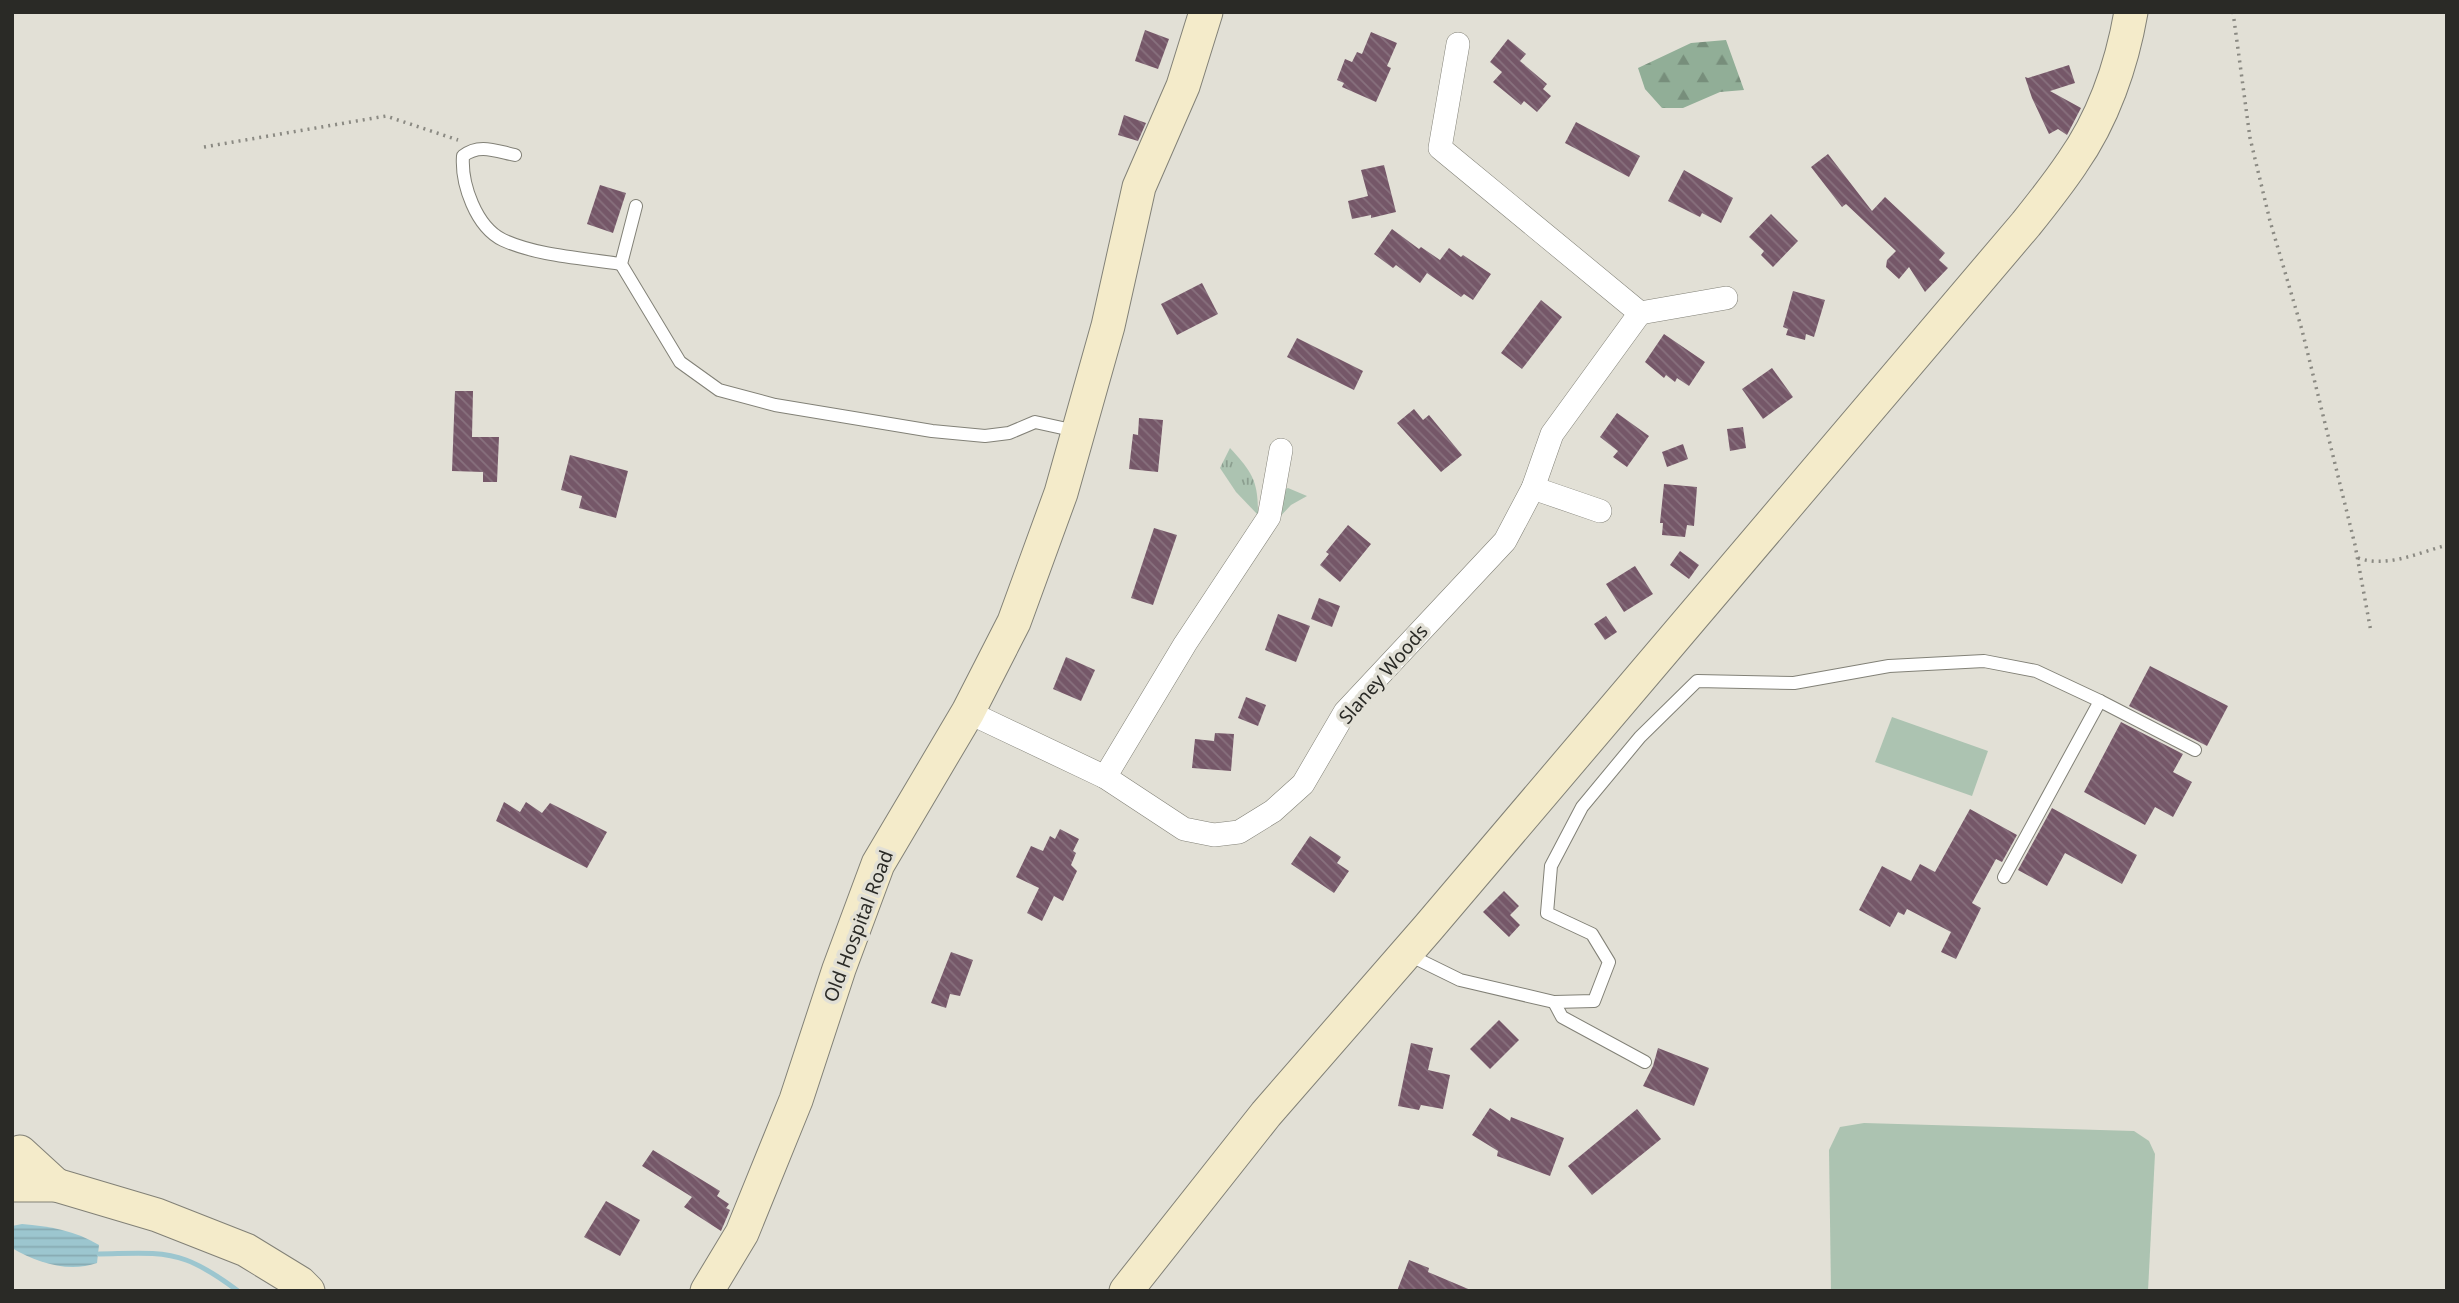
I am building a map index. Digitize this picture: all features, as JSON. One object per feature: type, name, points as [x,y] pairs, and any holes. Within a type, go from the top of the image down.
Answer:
[{"type":"street","name":"Old Hospital Road","points":[[707,1291],[742,1233],[796,1100],[839,969],[878,864],[968,712],[1014,622],[1061,493],[1108,326],[1139,187],[1183,86],[1206,12]]},
{"type":"street","points":[[1126,1291],[1266,1114],[2026,224],[2074,161],[2096,122],[2114,80],[2131,12]]},
{"type":"street","points":[[1458,44],[1440,148],[1640,313],[1726,298]]},
{"type":"street","name":"Slaney Woods","points":[[968,712],[1105,777],[1184,829],[1214,835],[1239,832],[1273,811],[1303,783],[1345,712],[1505,541],[1533,488],[1552,435],[1640,313]]},
{"type":"street","points":[[1105,777],[1185,644],[1269,517],[1281,450]]},
{"type":"street","points":[[1533,488],[1600,511]]},
{"type":"street","points":[[15,1155],[56,1185]]},
{"type":"street","points":[[12,1185],[56,1185],[157,1215],[246,1250],[300,1283],[308,1291]]},
{"type":"lane","points":[[515,155],[484,148],[471,149],[463,156],[462,172],[468,194],[480,218],[501,239],[540,251],[621,264]]},
{"type":"lane","points":[[636,206],[621,264],[680,362],[719,390],[775,405],[932,430],[985,436],[1009,433],[1035,422],[1077,431]]},
{"type":"lane","points":[[1406,953],[1460,980],[1555,1002],[1594,1000],[1609,962],[1592,934],[1547,912],[1550,866],[1582,807],[1640,737],[1697,681],[1794,683],[1889,666],[1984,662],[2036,671],[2195,750]]},
{"type":"lane","points":[[2004,877],[2100,701]]},
{"type":"lane","points":[[1555,1002],[1562,1017],[1645,1062]]},
{"type":"path","points":[[2233,12],[2250,138],[2270,221],[2302,330],[2357,558],[2371,632]]},
{"type":"path","points":[[204,146],[386,116],[458,140],[471,149]]},
{"type":"path","points":[[2357,558],[2372,563],[2388,561],[2447,545]]},
{"type":"green space","points":[[1726,40],[1744,90],[1720,92],[1683,108],[1662,108],[1645,89],[1638,68],[1691,43]]},
{"type":"green space","points":[[1230,448],[1253,478],[1258,515],[1236,492],[1220,468]]},
{"type":"green space","points":[[1288,488],[1307,496],[1291,505],[1275,522],[1281,491]]},
{"type":"green space","points":[[1892,717],[1988,751],[1972,796],[1875,762]]},
{"type":"green space","points":[[1864,1123],[2134,1131],[2149,1141],[2155,1154],[2148,1291],[1831,1291],[1829,1150],[1840,1127]]},
{"type":"water","points":[[22,1224],[62,1230],[90,1240],[99,1245],[97,1263],[64,1267],[42,1262],[12,1248],[12,1226]]},
{"type":"building","points":[[1145,30],[1169,39],[1158,69],[1135,61]]},
{"type":"building","points":[[1371,32],[1397,43],[1387,66],[1391,68],[1376,102],[1342,87],[1344,83],[1337,80],[1345,59],[1352,62],[1357,52],[1362,54]]},
{"type":"building","points":[[1508,39],[1526,54],[1520,61],[1547,84],[1543,89],[1551,96],[1537,112],[1524,101],[1521,105],[1493,82],[1502,72],[1490,62]]},
{"type":"building","points":[[2069,65],[2075,83],[2050,91],[2081,108],[2067,135],[2058,129],[2049,134],[2025,77]]},
{"type":"building","points":[[1124,115],[1146,123],[1138,141],[1118,135]]},
{"type":"building","points":[[1576,122],[1640,156],[1629,177],[1565,143]]},
{"type":"building","points":[[1828,154],[1872,211],[1885,197],[1945,253],[1939,260],[1948,268],[1925,292],[1909,267],[1899,279],[1886,267],[1887,260],[1896,251],[1846,204],[1842,207],[1811,167]]},
{"type":"building","points":[[1384,165],[1396,212],[1352,219],[1348,201],[1368,196],[1361,170]]},
{"type":"building","points":[[1684,170],[1733,198],[1721,223],[1702,213],[1700,217],[1668,201]]},
{"type":"building","points":[[600,185],[626,193],[613,233],[587,224]]},
{"type":"building","points":[[1771,214],[1798,241],[1773,267],[1761,255],[1764,251],[1749,237]]},
{"type":"building","points":[[1392,229],[1419,249],[1421,247],[1440,260],[1449,248],[1491,274],[1473,300],[1464,294],[1461,297],[1427,273],[1420,283],[1396,265],[1393,268],[1374,254]]},
{"type":"building","points":[[1202,283],[1218,314],[1177,335],[1161,304]]},
{"type":"building","points":[[1793,291],[1825,300],[1814,337],[1806,334],[1805,340],[1786,335],[1788,329],[1783,327]]},
{"type":"building","points":[[1541,300],[1562,317],[1522,369],[1501,353]]},
{"type":"building","points":[[1664,334],[1705,362],[1689,386],[1677,378],[1675,382],[1666,375],[1664,378],[1645,362]]},
{"type":"building","points":[[1297,338],[1363,371],[1354,390],[1287,357]]},
{"type":"building","points":[[1772,368],[1793,397],[1763,419],[1742,389]]},
{"type":"building","points":[[455,391],[473,391],[472,437],[499,437],[497,482],[483,482],[483,472],[452,471]]},
{"type":"building","points":[[1414,409],[1423,420],[1429,415],[1462,455],[1441,472],[1397,423]]},
{"type":"building","points":[[1617,413],[1649,436],[1627,467],[1613,457],[1618,451],[1600,437]]},
{"type":"building","points":[[1139,418],[1163,420],[1158,472],[1129,469],[1133,434],[1138,435]]},
{"type":"building","points":[[1743,427],[1746,448],[1730,451],[1727,429]]},
{"type":"building","points":[[1683,444],[1688,459],[1667,467],[1662,452]]},
{"type":"building","points":[[570,455],[628,471],[616,518],[579,508],[582,496],[561,490]]},
{"type":"building","points":[[1664,484],[1697,487],[1694,526],[1687,525],[1685,537],[1662,535],[1663,523],[1660,523]]},
{"type":"building","points":[[1348,525],[1371,544],[1340,582],[1320,565],[1329,554],[1326,552]]},
{"type":"building","points":[[1154,528],[1177,535],[1153,605],[1131,598]]},
{"type":"building","points":[[1680,551],[1699,565],[1689,579],[1670,565]]},
{"type":"building","points":[[1635,566],[1653,594],[1624,612],[1606,584]]},
{"type":"building","points":[[1319,598],[1340,606],[1332,627],[1311,619]]},
{"type":"building","points":[[1278,614],[1310,626],[1296,662],[1265,650]]},
{"type":"building","points":[[1606,616],[1617,632],[1605,640],[1594,624]]},
{"type":"building","points":[[1066,657],[1095,670],[1081,701],[1053,689]]},
{"type":"building","points":[[2150,666],[2228,706],[2207,746],[2129,706]]},
{"type":"building","points":[[1246,697],[1266,705],[1258,726],[1238,718]]},
{"type":"building","points":[[2121,722],[2183,754],[2173,772],[2192,782],[2173,817],[2155,807],[2145,825],[2084,792]]},
{"type":"building","points":[[1215,733],[1234,734],[1231,771],[1192,768],[1195,739],[1214,741]]},
{"type":"building","points":[[504,802],[520,812],[526,802],[542,813],[550,803],[607,832],[587,868],[496,821]]},
{"type":"building","points":[[2052,808],[2137,855],[2122,884],[2065,853],[2047,886],[2018,870]]},
{"type":"building","points":[[1970,809],[2017,835],[2002,862],[1996,859],[1972,903],[1981,908],[1956,959],[1941,952],[1951,932],[1907,909],[1904,915],[1898,912],[1890,927],[1859,910],[1882,866],[1911,881],[1920,864],[1935,872]]},
{"type":"building","points":[[1060,829],[1079,839],[1073,851],[1076,853],[1071,865],[1077,871],[1063,901],[1054,896],[1042,921],[1027,913],[1039,888],[1016,877],[1031,846],[1043,851],[1050,836],[1055,839]]},
{"type":"building","points":[[1310,836],[1341,857],[1337,863],[1349,871],[1334,893],[1291,864]]},
{"type":"building","points":[[1504,891],[1519,906],[1510,915],[1520,925],[1509,937],[1483,912]]},
{"type":"building","points":[[951,952],[973,960],[960,996],[950,994],[946,1008],[931,1003]]},
{"type":"building","points":[[1499,1020],[1519,1040],[1490,1069],[1470,1049]]},
{"type":"building","points":[[1411,1043],[1433,1048],[1428,1070],[1450,1075],[1443,1109],[1421,1105],[1419,1110],[1398,1106]]},
{"type":"building","points":[[1658,1048],[1709,1068],[1694,1106],[1643,1086]]},
{"type":"building","points":[[1490,1108],[1510,1121],[1511,1117],[1564,1138],[1550,1176],[1497,1156],[1498,1151],[1472,1135]]},
{"type":"building","points":[[1637,1109],[1661,1139],[1592,1195],[1568,1166]]},
{"type":"building","points":[[653,1150],[720,1191],[717,1196],[729,1204],[726,1208],[730,1210],[721,1231],[684,1207],[692,1197],[642,1166]]},
{"type":"building","points":[[606,1201],[640,1220],[620,1256],[584,1237]]},
{"type":"building","points":[[1409,1260],[1429,1268],[1428,1272],[1473,1291],[1397,1291]]},
{"type":"waterway","points":[[99,1254],[143,1253],[176,1257],[207,1270],[238,1291]]}]
